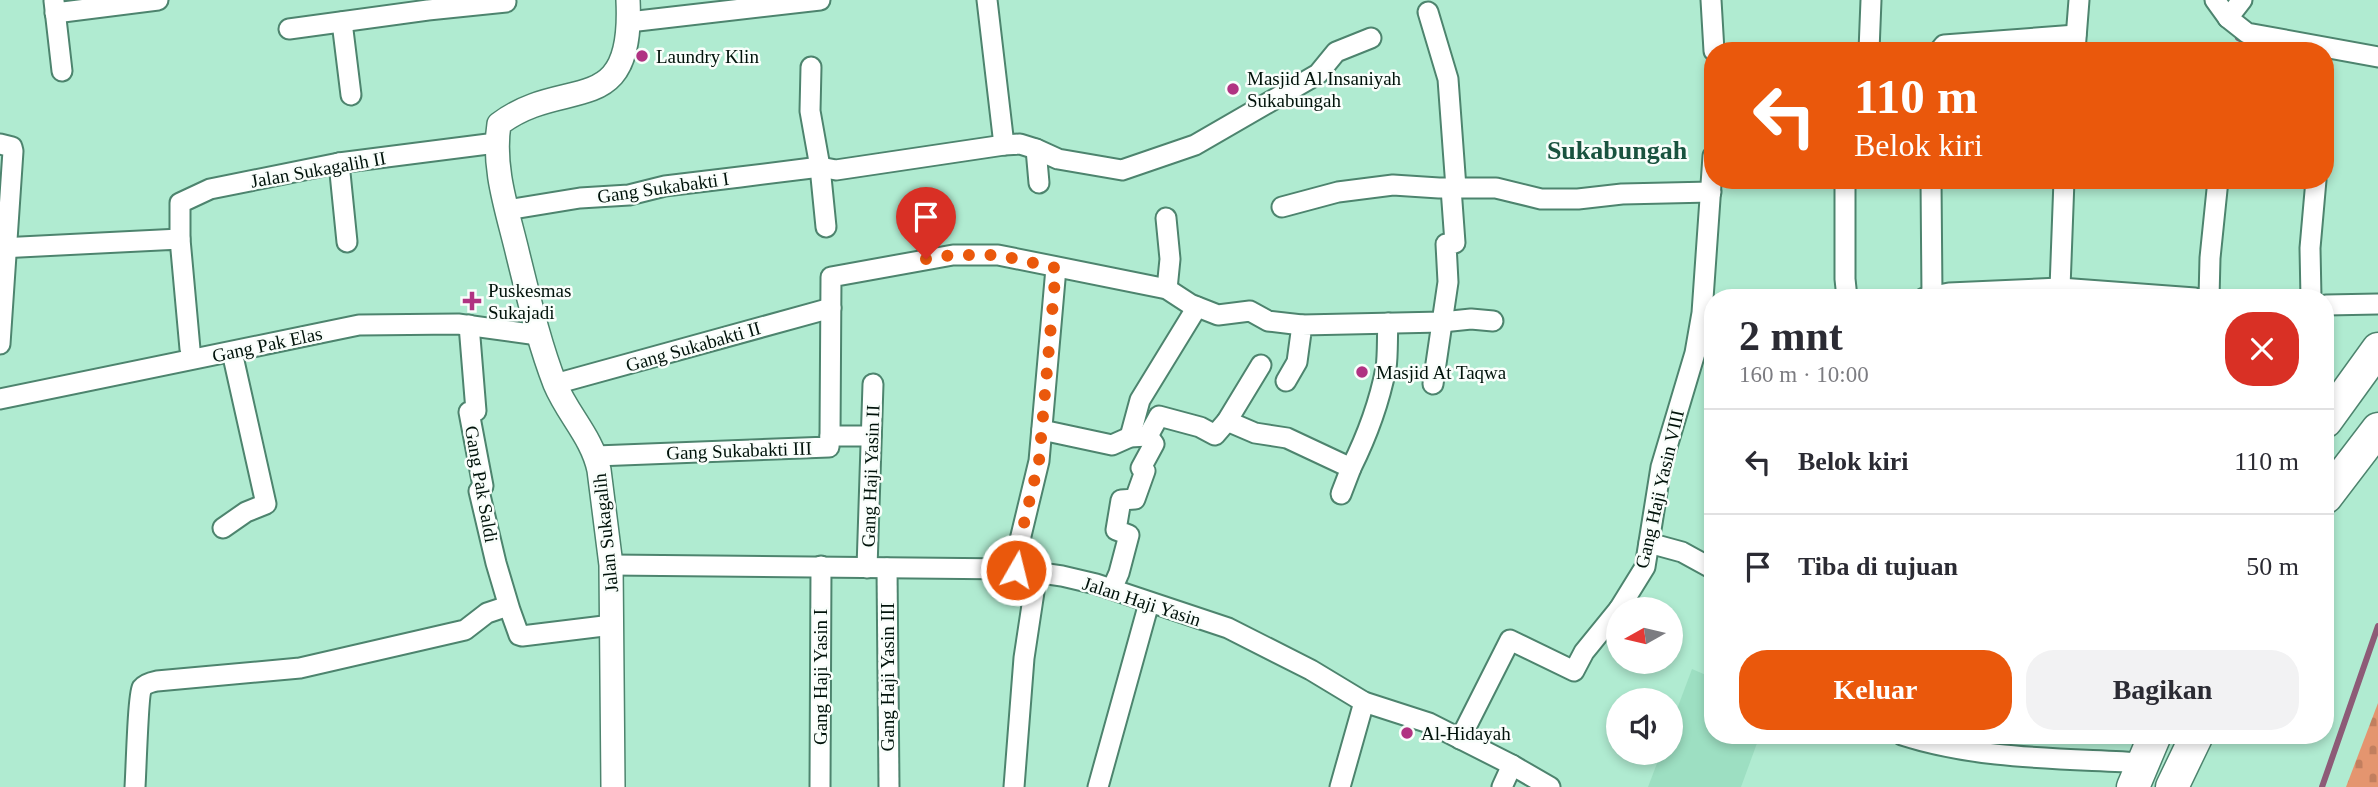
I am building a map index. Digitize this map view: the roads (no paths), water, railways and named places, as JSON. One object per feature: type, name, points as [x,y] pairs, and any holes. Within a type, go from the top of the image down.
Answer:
[{"type":"highway","points":[[2334,410],[2378,349]]},
{"type":"highway","points":[[2334,487],[2378,429]]},
{"type":"highway","points":[[2172,787],[2193,744]]},
{"type":"street","points":[[62,71],[54,7],[159,0]]},
{"type":"street","points":[[496,143],[499,124],[513,113],[587,91],[610,78],[625,52],[628,11],[820,0]]},
{"type":"street","points":[[987,0],[1004,145]]},
{"type":"street","points":[[1712,0],[1714,42]]},
{"type":"street","points":[[1869,42],[1871,0]]},
{"type":"street","points":[[2076,42],[2079,0]]},
{"type":"street","points":[[2215,0],[2246,41]]},
{"type":"street","points":[[2228,18],[2242,0]]},
{"type":"street","points":[[289,29],[342,22],[428,5],[506,2]]},
{"type":"street","points":[[1428,12],[1448,79],[1455,243],[1446,244],[1448,282],[1433,384]]},
{"type":"street","points":[[342,22],[351,95]]},
{"type":"street","name":"Gang Sukabakti I","points":[[507,210],[580,198],[629,195],[665,186],[820,167],[836,170],[1004,145],[1020,144],[1058,159],[1122,170],[1195,145],[1318,74],[1336,52],[1371,38]]},
{"type":"street","points":[[2334,52],[2378,57]]},
{"type":"street","points":[[811,67],[810,111],[820,167],[826,227]]},
{"type":"street","name":"Jalan Sukagalih II","points":[[180,239],[180,204],[209,189],[339,163],[496,143]]},
{"type":"street","name":"Jalan Sukagalih","points":[[496,143],[498,172],[538,335],[567,410],[596,456],[611,565],[613,787]]},
{"type":"street","points":[[0,144],[12,147],[13,151],[4,248],[0,344]]},
{"type":"street","points":[[1036,149],[1039,183]]},
{"type":"street","points":[[339,163],[347,243]]},
{"type":"street","points":[[1282,207],[1338,192],[1394,185],[1496,188],[1541,199],[1712,192]]},
{"type":"street","name":"Gang Haji Yasin VIII","points":[[1709,289],[1712,189]]},
{"type":"street","points":[[1846,189],[1846,289]]},
{"type":"street","points":[[1928,289],[1931,189]]},
{"type":"street","points":[[2060,288],[2064,189]]},
{"type":"street","points":[[2209,289],[2217,189]]},
{"type":"street","points":[[2311,289],[2310,248],[2315,189]]},
{"type":"street","points":[[1166,218],[1170,259],[1167,289]]},
{"type":"street","points":[[4,248],[180,239],[190,349]]},
{"type":"street","points":[[830,436],[831,277],[900,263],[953,255],[998,255],[1167,289],[1197,307],[1218,315],[1250,311],[1268,321],[1302,325],[1471,318],[1493,321]]},
{"type":"street","points":[[1013,569],[1039,461],[1056,268]]},
{"type":"street","points":[[2049,289],[2074,289]]},
{"type":"street","points":[[2334,304],[2378,304]]},
{"type":"street","points":[[1139,436],[1140,400],[1197,307]]},
{"type":"street","name":"Gang Sukabakti II","points":[[555,384],[831,308]]},
{"type":"street","points":[[1341,494],[1370,430],[1386,366],[1388,323]]},
{"type":"street","name":"Gang Pak Elas","points":[[0,399],[359,325],[468,325],[538,335]]},
{"type":"street","name":"Gang Pak Saldi","points":[[468,325],[476,411],[469,413],[483,486],[479,491],[508,606],[522,636],[612,625]]},
{"type":"street","points":[[1286,381],[1297,362],[1302,325]]},
{"type":"street","points":[[223,528],[246,512],[266,504],[232,352]]},
{"type":"street","name":"Gang Haji Yasin VIII","points":[[1626,597],[1645,567],[1661,467],[1704,356]]},
{"type":"street","points":[[1042,430],[1112,445],[1139,436],[1159,416],[1199,427],[1215,435],[1227,421],[1261,365]]},
{"type":"street","name":"Gang Haji Yasin II","points":[[873,384],[871,436],[877,568]]},
{"type":"street","points":[[1227,421],[1255,433],[1287,438],[1351,468]]},
{"type":"street","name":"Gang Sukabakti III","points":[[596,456],[830,447],[830,436],[871,436]]},
{"type":"street","points":[[1112,589],[1129,535],[1115,530],[1121,500],[1135,499],[1145,471],[1141,468],[1154,444],[1139,436]]},
{"type":"street","points":[[1649,543],[1682,552],[1704,564]]},
{"type":"street","name":"Jalan Haji Yasin","points":[[611,565],[1013,569],[1062,576],[1112,589],[1228,628],[1311,670],[1364,702],[1429,723],[1550,787]]},
{"type":"street","name":"Gang Haji Yasin I","points":[[820,787],[821,566]]},
{"type":"street","name":"Gang Haji Yasin III","points":[[877,568],[889,787]]},
{"type":"street","points":[[1014,787],[1024,658],[1037,572]]},
{"type":"street","points":[[1098,787],[1149,603]]},
{"type":"street","points":[[135,787],[139,705],[145,685],[157,681],[300,668],[465,630],[487,613],[508,606]]},
{"type":"street","name":"Gang Haji Yasin VIII","points":[[1460,739],[1510,640],[1574,671],[1584,652],[1606,625]]},
{"type":"street","points":[[1339,787],[1364,702]]},
{"type":"street","points":[[1932,744],[1970,752],[2144,762]]},
{"type":"street","points":[[1502,787],[1512,765]]},
{"type":"waterway","points":[[2238,38],[2246,42]]},
{"type":"waterway","points":[[2322,787],[2378,626]]},
{"type":"place","name":"Laundry Klin","points":[[642,56]]},
{"type":"place","name":"Masjid Al Insaniyah Sukabungah","points":[[1233,89]]},
{"type":"place","name":"Puskesmas Sukajadi","points":[[472,301]]},
{"type":"place","name":"Masjid At Taqwa","points":[[1362,372]]},
{"type":"place","name":"Al-Hidayah","points":[[1407,733]]},
{"type":"district","name":"Sukabungah","points":[[1617,150]]}]
